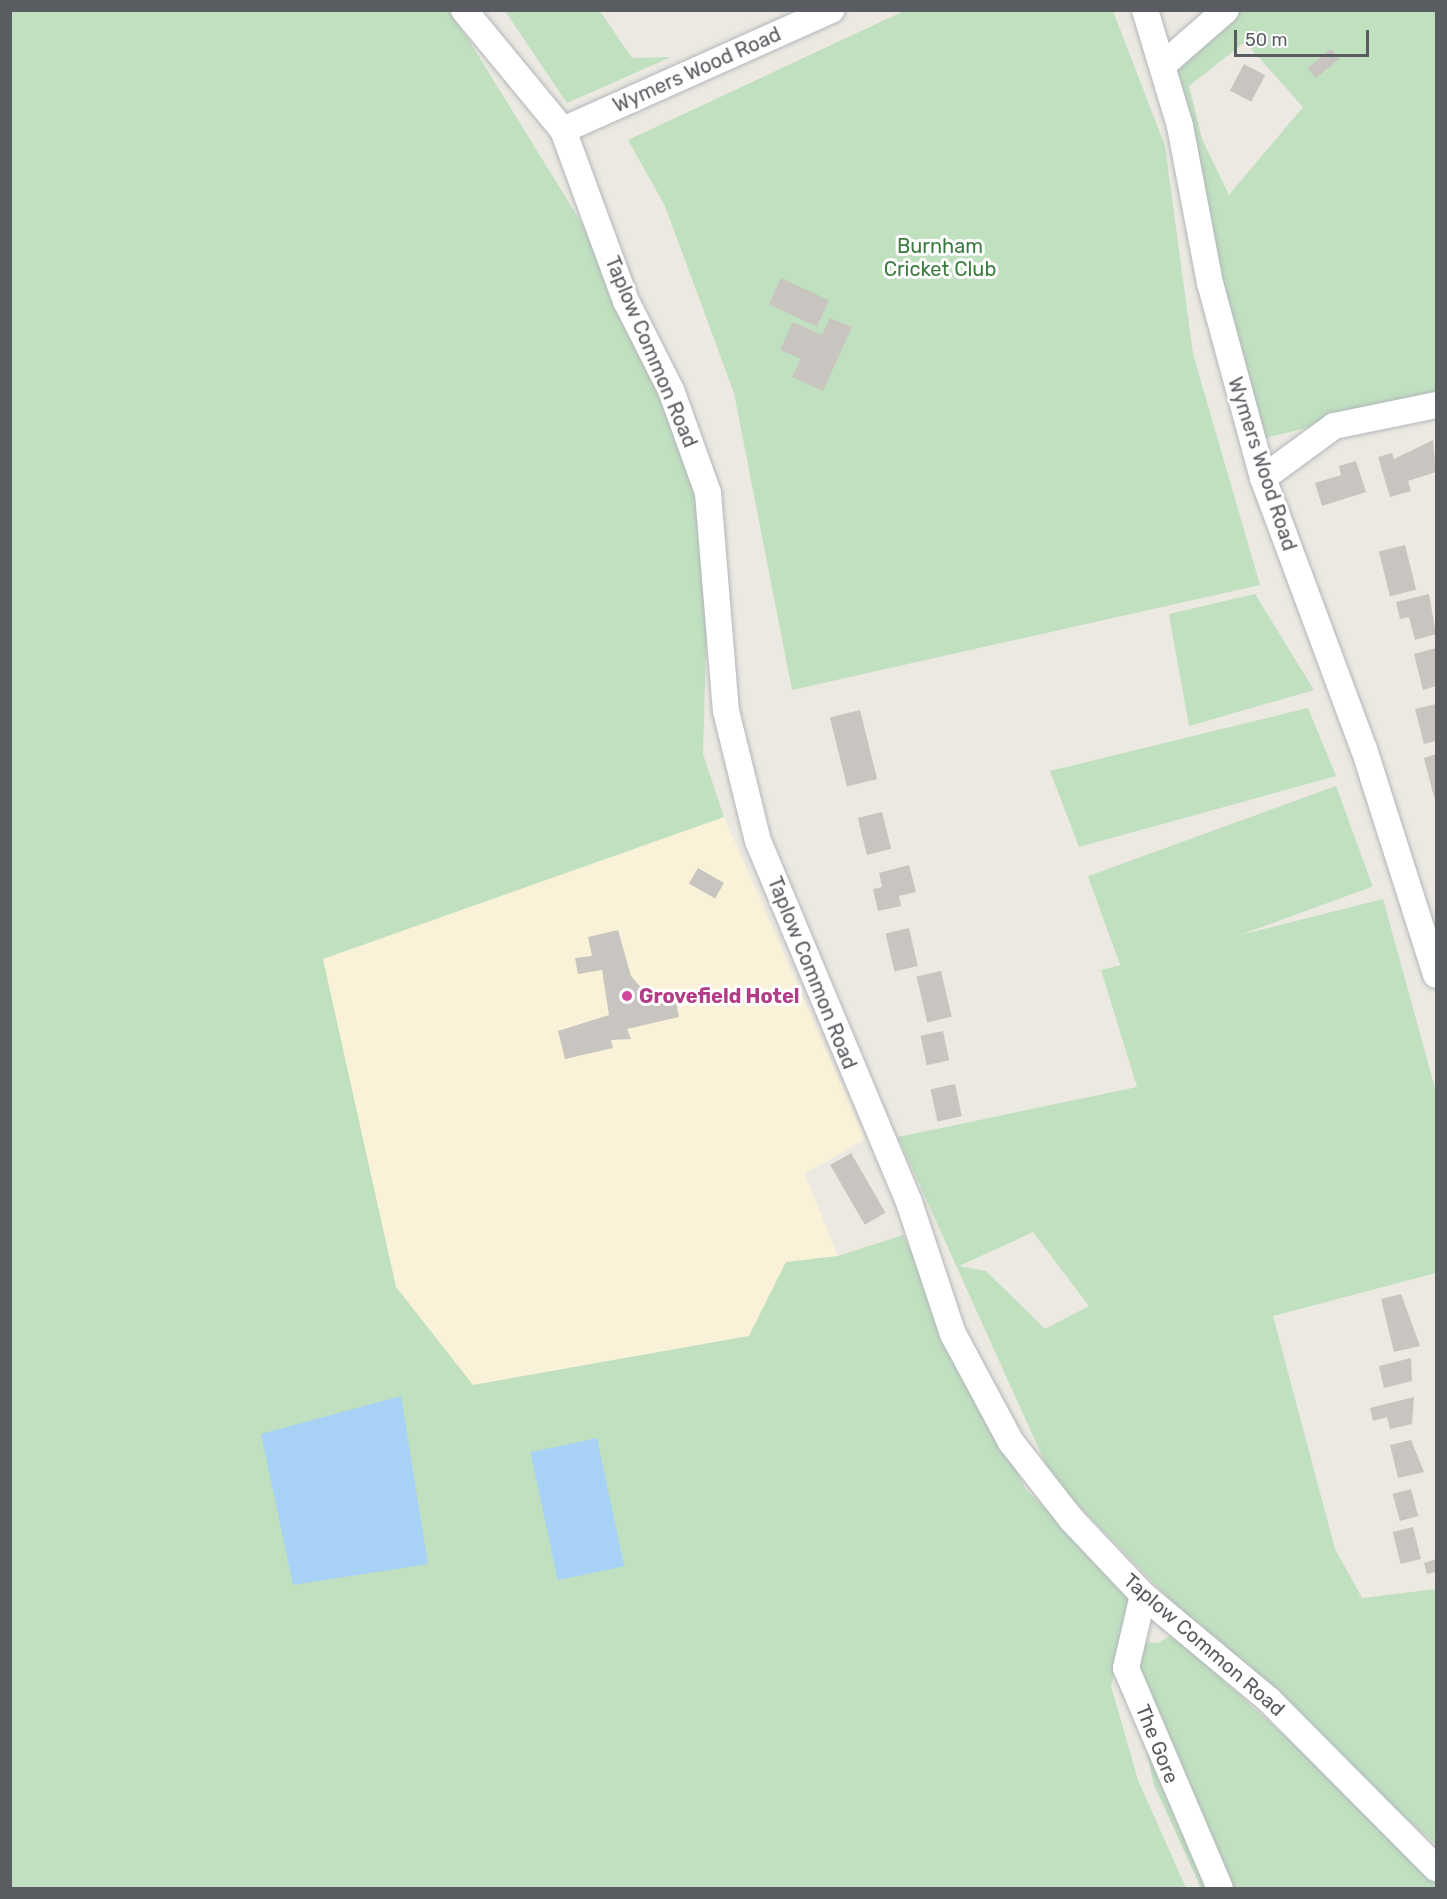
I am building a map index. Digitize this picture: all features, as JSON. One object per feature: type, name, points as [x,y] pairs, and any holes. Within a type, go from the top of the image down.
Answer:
[{"type":"street","name":"Taplow Common Road","points":[[464,10],[563,130],[626,301],[671,390],[708,493],[726,711],[758,841],[792,934],[909,1202],[953,1335],[1011,1442],[1072,1521],[1143,1595],[1269,1700],[1437,1868]]},
{"type":"street","name":"Wymers Wood Road","points":[[563,130],[831,10]]},
{"type":"street","name":"Wymers Wood Road","points":[[1145,10],[1164,64],[1210,283],[1263,478],[1364,749],[1437,975]]},
{"type":"street","points":[[1164,64],[1226,10]]},
{"type":"street","points":[[1263,478],[1334,426],[1437,405]]},
{"type":"street","name":"The Gore","points":[[1143,1595],[1126,1668],[1220,1888]]},
{"type":"shaded area","points":[[724,817],[865,1139],[805,1174],[838,1256],[786,1262],[749,1336],[473,1385],[396,1287],[322,959]]},
{"type":"green space","points":[[10,11],[449,11],[468,39],[584,227],[710,510],[703,754],[724,817],[323,959],[396,1287],[473,1385],[749,1336],[786,1262],[838,1256],[903,1235],[1025,1488],[1134,1598],[1111,1686],[1138,1780],[1186,1888],[11,1888]]},
{"type":"green space","points":[[505,11],[600,11],[632,58],[671,57],[567,103]]},
{"type":"green space","name":"Burnham Cricket Club","points":[[904,11],[1113,11],[1165,146],[1193,354],[1260,585],[792,690],[734,393],[665,206],[628,140]]},
{"type":"green space","points":[[1237,11],[1436,11],[1436,397],[1261,439],[1172,77]],"holes":[[[1245,42],[1303,107],[1229,195],[1202,139],[1189,86]]]},
{"type":"green space","points":[[1255,594],[1314,690],[1189,726],[1169,614]]},
{"type":"green space","points":[[1308,708],[1336,776],[1079,847],[1050,771]]},
{"type":"green space","points":[[1336,786],[1373,887],[1125,977],[1088,876]]},
{"type":"green space","points":[[1383,899],[1436,1092],[1436,1273],[1273,1316],[1335,1549],[1362,1598],[1436,1589],[1436,1845],[1222,1654],[1052,1478],[898,1137],[1137,1087],[1101,970]],"holes":[[[1033,1232],[1089,1306],[1045,1329],[986,1271],[959,1266]]]},
{"type":"green space","points":[[1173,1634],[1415,1855],[1436,1879],[1436,1888],[1201,1888],[1154,1785],[1128,1671],[1136,1642],[1158,1643]]},
{"type":"water","points":[[401,1396],[428,1564],[293,1585],[261,1434]]},
{"type":"water","points":[[597,1438],[624,1566],[558,1580],[530,1452]]},
{"type":"building","points":[[1331,49],[1339,59],[1316,78],[1308,68]]},
{"type":"building","points":[[1244,64],[1265,75],[1251,102],[1230,90]]},
{"type":"building","points":[[781,278],[829,300],[817,327],[769,304]]},
{"type":"building","points":[[830,318],[852,327],[823,391],[792,377],[801,359],[780,350],[793,322],[822,335]]},
{"type":"building","points":[[1433,440],[1436,472],[1408,481],[1411,491],[1390,497],[1378,457],[1392,453],[1394,459]]},
{"type":"building","points":[[1356,461],[1366,492],[1322,506],[1315,483],[1341,475],[1339,466]]},
{"type":"building","points":[[1405,545],[1416,590],[1390,596],[1379,552]]},
{"type":"building","points":[[1429,594],[1436,634],[1415,640],[1409,617],[1400,619],[1396,602]]},
{"type":"building","points":[[1436,648],[1436,686],[1423,690],[1414,654]]},
{"type":"building","points":[[1436,704],[1436,741],[1424,744],[1415,709]]},
{"type":"building","points":[[860,710],[877,779],[847,786],[830,717]]},
{"type":"building","points":[[1436,754],[1436,797],[1434,797],[1424,758]]},
{"type":"building","points":[[882,812],[891,849],[867,855],[858,818]]},
{"type":"building","points":[[909,865],[916,892],[899,896],[901,906],[878,911],[873,889],[882,887],[879,873]]},
{"type":"building","points":[[698,868],[724,883],[715,899],[689,884]]},
{"type":"building","points":[[909,928],[918,966],[894,971],[886,933]]},
{"type":"building","name":"Grovefield Hotel","points":[[618,930],[631,976],[650,998],[675,995],[679,1017],[627,1029],[631,1039],[611,1040],[613,1048],[565,1059],[558,1031],[609,1015],[602,970],[578,974],[575,958],[592,956],[588,937]]},
{"type":"building","points":[[941,971],[952,1017],[927,1022],[917,977]]},
{"type":"building","points":[[943,1031],[949,1060],[927,1065],[921,1036]]},
{"type":"building","points":[[955,1084],[962,1116],[937,1121],[931,1089]]},
{"type":"building","points":[[851,1153],[885,1213],[865,1225],[830,1165]]},
{"type":"building","points":[[1401,1294],[1420,1346],[1394,1352],[1381,1299]]},
{"type":"building","points":[[1411,1358],[1412,1381],[1384,1388],[1379,1366]]},
{"type":"building","points":[[1414,1397],[1412,1424],[1390,1429],[1387,1417],[1373,1421],[1370,1408]]},
{"type":"building","points":[[1411,1440],[1424,1472],[1398,1478],[1390,1445]]},
{"type":"building","points":[[1411,1489],[1418,1516],[1400,1521],[1393,1494]]},
{"type":"building","points":[[1413,1527],[1421,1559],[1401,1564],[1393,1532]]},
{"type":"building","points":[[1436,1559],[1436,1572],[1427,1574],[1424,1563]]},
{"type":"place","name":"Grovefield Hotel","points":[[627,996]]}]
